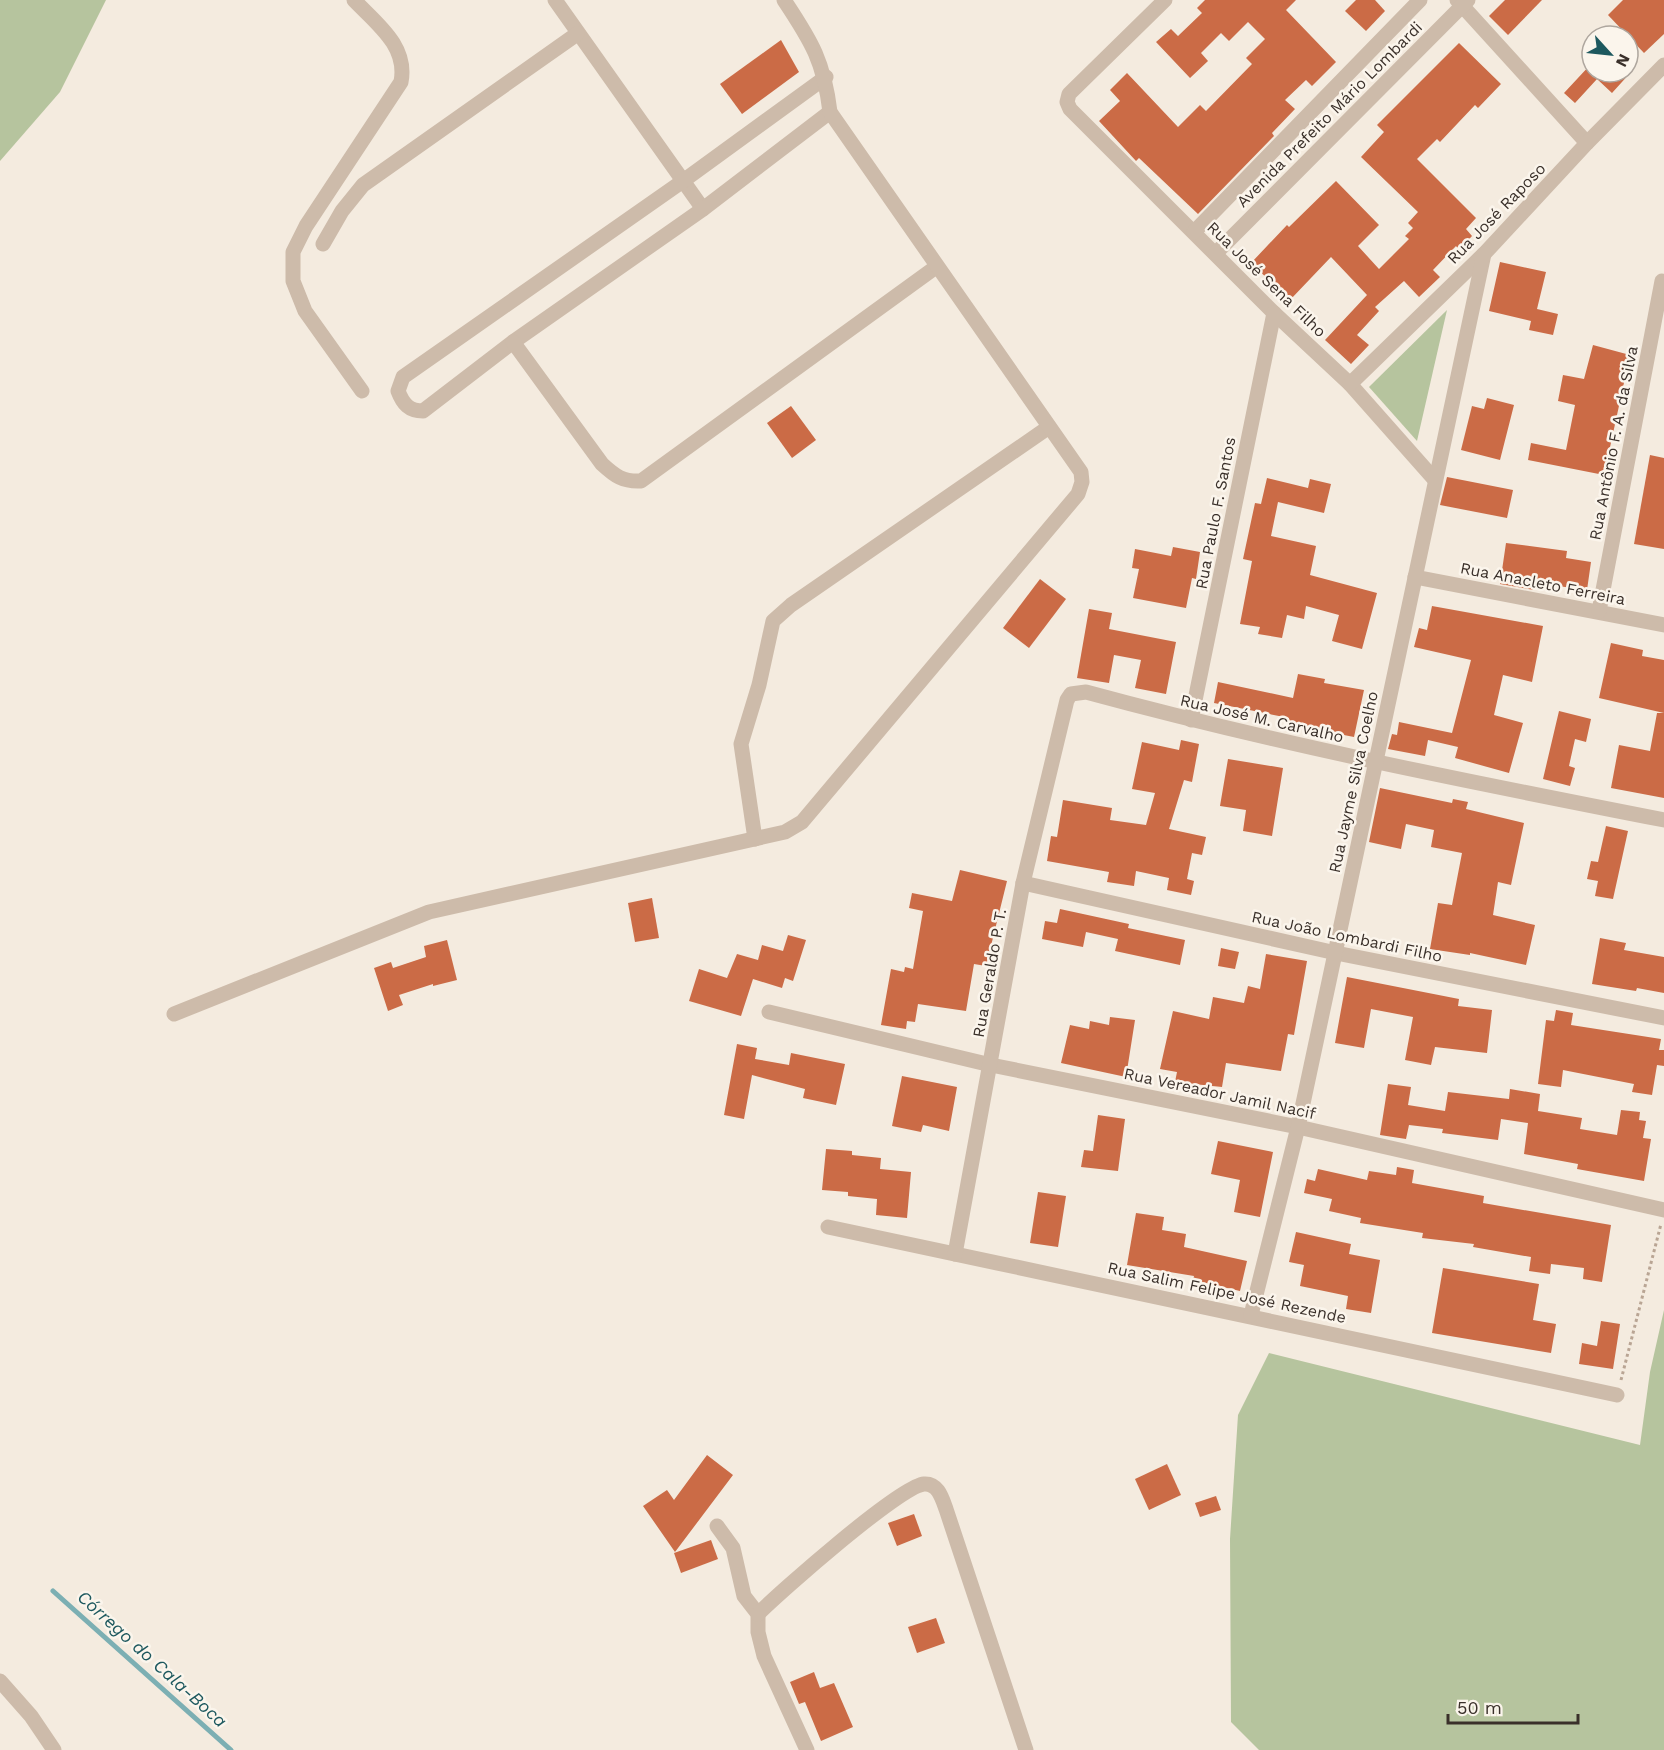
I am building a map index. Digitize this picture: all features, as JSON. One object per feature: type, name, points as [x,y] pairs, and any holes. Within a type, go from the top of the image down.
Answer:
[{"type":"street","points":[[354,0],[400,51],[404,66],[401,82],[306,226],[293,252],[293,280],[305,311],[362,391]]},
{"type":"street","points":[[555,0],[703,209]]},
{"type":"street","points":[[174,1014],[429,912],[785,832],[802,822],[1078,494],[1081,472],[830,112],[826,77],[813,43],[784,0]]},
{"type":"street","name":"Rua José Sena Filho","points":[[1165,0],[1069,94],[1067,102],[1070,109],[1274,313],[1350,384],[1435,480]]},
{"type":"street","name":"Avenida Prefeito Mário Lombardi","points":[[1194,232],[1420,0]]},
{"type":"street","points":[[1463,2],[1587,143]]},
{"type":"street","name":"Avenida Prefeito Mário Lombardi","points":[[1216,253],[1463,2]]},
{"type":"street","points":[[323,244],[342,211],[363,185],[577,34]]},
{"type":"street","name":"Rua José Raposo","points":[[1350,384],[1484,254],[1587,143],[1664,65]]},
{"type":"street","points":[[826,77],[683,182],[403,377],[398,391],[401,399],[406,406],[423,411],[513,342],[703,209],[830,112]]},
{"type":"street","name":"Rua Jayme Silva Coelho","points":[[1251,1315],[1298,1126],[1336,953],[1484,254]]},
{"type":"street","points":[[513,342],[602,464],[615,477],[627,482],[641,481],[936,267]]},
{"type":"street","name":"Rua Antônio F. A. da Silva","points":[[1599,611],[1662,281]]},
{"type":"street","name":"Rua Paulo F. Santos","points":[[1191,720],[1274,313]]},
{"type":"street","points":[[755,839],[741,744],[759,685],[773,621],[791,604],[1049,428]]},
{"type":"street","name":"Rua Anacleto Ferreira","points":[[1415,577],[1664,625]]},
{"type":"street","name":"Rua José M. Carvalho","points":[[1067,700],[1071,694],[1086,692],[1191,720],[1375,763],[1664,820]]},
{"type":"street","name":"Rua Geraldo P. T.","points":[[955,1254],[1023,883],[1067,700]]},
{"type":"street","name":"Rua João Lombardi Filho","points":[[1023,883],[1336,953],[1664,1018]]},
{"type":"street","name":"Rua Vereador Jamil Nacif","points":[[769,1012],[991,1065],[1298,1126],[1663,1216]]},
{"type":"street","name":"Rua Salim Felipe José Rezende","points":[[828,1227],[1251,1315],[1617,1395]]},
{"type":"street","points":[[758,1614],[795,1578],[901,1496],[922,1484],[931,1485],[940,1491],[1026,1750]]},
{"type":"street","points":[[717,1526],[733,1548],[744,1596],[758,1614],[758,1632],[764,1656],[807,1750]]},
{"type":"street","points":[[0,1681],[31,1716],[54,1750]]},
{"type":"path","points":[[1617,1395],[1663,1216]]},
{"type":"green space","points":[[0,0],[106,0],[60,92],[0,161]]},
{"type":"green space","points":[[1447,310],[1417,441],[1369,387]]},
{"type":"green space","points":[[1664,1310],[1664,1750],[1259,1750],[1231,1722],[1230,1539],[1238,1415],[1269,1353],[1640,1445],[1650,1372]]},
{"type":"building","points":[[1205,0],[1296,0],[1286,10],[1336,62],[1312,86],[1306,80],[1285,100],[1295,109],[1272,133],[1274,136],[1198,214],[1139,158],[1136,161],[1099,121],[1120,101],[1110,90],[1127,73],[1178,127],[1200,105],[1206,111],[1252,64],[1246,58],[1265,39],[1248,22],[1229,41],[1221,33],[1201,53],[1208,61],[1190,78],[1156,42],[1171,29],[1178,36],[1202,13],[1197,8]]},
{"type":"building","points":[[1356,0],[1375,0],[1385,11],[1366,31],[1345,11]]},
{"type":"building","points":[[1505,0],[1542,0],[1508,35],[1489,16]]},
{"type":"building","points":[[1623,0],[1664,0],[1664,34],[1644,53],[1640,49],[1640,24],[1617,24],[1608,15]]},
{"type":"building","points":[[781,40],[799,72],[742,114],[720,84]]},
{"type":"building","points":[[1459,43],[1501,84],[1478,108],[1475,105],[1440,142],[1437,139],[1417,159],[1476,218],[1466,229],[1472,236],[1459,250],[1456,246],[1433,270],[1440,277],[1419,297],[1404,281],[1375,307],[1379,311],[1357,335],[1369,345],[1351,364],[1325,340],[1367,295],[1331,257],[1290,300],[1251,263],[1287,225],[1289,227],[1336,181],[1379,225],[1358,246],[1379,269],[1409,239],[1405,236],[1413,228],[1408,223],[1418,212],[1361,157],[1384,132],[1377,125]]},
{"type":"building","points":[[1580,76],[1580,84],[1592,84],[1575,103],[1564,93]]},
{"type":"building","points":[[1602,84],[1620,84],[1612,93]]},
{"type":"building","points":[[1500,262],[1546,272],[1537,309],[1558,314],[1553,335],[1529,330],[1531,321],[1489,311]]},
{"type":"building","points":[[1593,345],[1630,355],[1604,475],[1528,460],[1531,443],[1566,450],[1575,405],[1558,401],[1563,375],[1584,379]]},
{"type":"building","points":[[1487,398],[1514,405],[1500,460],[1461,450],[1472,406],[1484,409]]},
{"type":"building","points":[[791,406],[816,440],[792,458],[767,423]]},
{"type":"building","points":[[1650,455],[1664,458],[1664,549],[1634,544]]},
{"type":"building","points":[[1447,477],[1513,490],[1507,518],[1440,505]]},
{"type":"building","points":[[1267,478],[1308,488],[1310,479],[1331,484],[1324,513],[1278,502],[1271,536],[1316,546],[1310,575],[1377,593],[1362,649],[1332,641],[1339,615],[1306,606],[1304,619],[1287,615],[1282,638],[1258,634],[1260,627],[1240,624],[1252,561],[1243,559],[1255,503],[1261,504]]},
{"type":"building","points":[[1506,543],[1567,551],[1566,558],[1591,562],[1587,590],[1536,583],[1534,590],[1500,584]]},
{"type":"building","points":[[1173,547],[1200,552],[1196,579],[1192,578],[1186,608],[1133,598],[1139,569],[1132,568],[1135,549],[1171,556]]},
{"type":"building","points":[[1040,579],[1066,599],[1029,648],[1003,628]]},
{"type":"building","points":[[1432,606],[1543,626],[1532,682],[1503,675],[1494,715],[1523,723],[1509,773],[1455,758],[1458,747],[1428,740],[1425,756],[1388,749],[1392,734],[1397,735],[1399,722],[1452,733],[1471,660],[1414,647],[1419,628],[1427,630]]},
{"type":"building","points":[[1089,609],[1112,613],[1109,629],[1176,642],[1166,694],[1135,688],[1141,660],[1114,655],[1109,683],[1077,678]]},
{"type":"building","points":[[1611,643],[1643,650],[1642,656],[1664,660],[1664,713],[1599,698]]},
{"type":"building","points":[[1298,674],[1325,679],[1324,683],[1364,690],[1354,737],[1288,724],[1289,718],[1214,703],[1218,682],[1293,698]]},
{"type":"building","points":[[1559,711],[1591,719],[1586,742],[1575,739],[1569,766],[1575,768],[1570,786],[1543,779]]},
{"type":"building","points":[[1657,713],[1664,713],[1664,798],[1611,788],[1619,745],[1650,751]]},
{"type":"building","points":[[1181,740],[1199,744],[1192,782],[1184,780],[1169,829],[1206,837],[1202,855],[1192,853],[1187,879],[1194,881],[1191,895],[1167,890],[1169,878],[1136,871],[1134,886],[1107,882],[1109,872],[1047,861],[1051,836],[1057,837],[1063,800],[1112,808],[1110,820],[1146,825],[1155,793],[1132,789],[1142,742],[1179,750]]},
{"type":"building","points":[[1228,759],[1283,768],[1272,836],[1243,831],[1246,810],[1220,806]]},
{"type":"building","points":[[1380,788],[1452,803],[1453,799],[1468,802],[1466,809],[1524,823],[1511,885],[1498,882],[1493,915],[1535,925],[1526,965],[1470,953],[1470,955],[1430,949],[1438,903],[1452,905],[1462,853],[1431,847],[1434,830],[1406,824],[1401,849],[1369,842]]},
{"type":"building","points":[[1606,826],[1628,831],[1613,899],[1595,896],[1598,881],[1587,879],[1591,861],[1598,862]]},
{"type":"building","points":[[960,870],[1007,881],[986,966],[974,964],[966,1011],[918,1004],[915,1022],[907,1021],[906,1029],[881,1025],[891,969],[904,972],[905,967],[913,969],[923,911],[909,908],[912,893],[952,901]]},
{"type":"building","points":[[652,898],[659,938],[635,942],[628,903]]},
{"type":"building","points":[[1060,909],[1129,924],[1128,928],[1185,940],[1180,965],[1115,951],[1118,939],[1086,932],[1083,947],[1042,939],[1045,921],[1057,923]]},
{"type":"building","points":[[788,935],[806,940],[793,981],[785,978],[782,988],[753,979],[741,1016],[689,1001],[699,969],[727,978],[737,954],[758,960],[762,945],[783,951]]},
{"type":"building","points":[[1600,938],[1626,943],[1624,950],[1664,957],[1664,993],[1592,984]]},
{"type":"building","points":[[447,940],[457,980],[433,986],[433,984],[399,995],[403,1005],[388,1011],[374,968],[391,962],[393,968],[426,957],[424,946]]},
{"type":"building","points":[[1221,948],[1239,952],[1235,969],[1218,966]]},
{"type":"building","points":[[1266,954],[1307,961],[1294,1035],[1288,1034],[1281,1071],[1226,1063],[1222,1087],[1175,1082],[1177,1072],[1160,1069],[1173,1011],[1209,1019],[1213,997],[1244,1003],[1248,986],[1260,989]]},
{"type":"building","points":[[1347,977],[1459,999],[1458,1006],[1492,1010],[1487,1053],[1435,1047],[1431,1065],[1405,1060],[1413,1017],[1371,1009],[1364,1048],[1335,1043]]},
{"type":"building","points":[[1556,1010],[1573,1013],[1571,1025],[1661,1039],[1659,1050],[1664,1050],[1664,1066],[1657,1065],[1652,1095],[1632,1092],[1634,1084],[1563,1070],[1561,1087],[1538,1084],[1546,1020],[1554,1021]]},
{"type":"building","points":[[1110,1017],[1135,1020],[1126,1077],[1061,1063],[1070,1025],[1089,1029],[1090,1021],[1109,1025]]},
{"type":"building","points":[[737,1044],[757,1048],[755,1059],[789,1065],[791,1053],[845,1064],[836,1105],[803,1098],[805,1089],[752,1075],[744,1119],[724,1115]]},
{"type":"building","points":[[902,1076],[957,1087],[949,1131],[923,1125],[921,1132],[892,1126]]},
{"type":"building","points":[[1388,1084],[1411,1087],[1408,1105],[1445,1111],[1448,1092],[1509,1099],[1510,1089],[1540,1094],[1538,1111],[1582,1118],[1580,1129],[1617,1135],[1621,1110],[1640,1112],[1639,1120],[1646,1121],[1643,1138],[1651,1139],[1644,1181],[1577,1169],[1578,1164],[1524,1154],[1528,1123],[1501,1119],[1498,1140],[1442,1133],[1443,1129],[1409,1125],[1406,1139],[1380,1135]]},
{"type":"building","points":[[1098,1115],[1125,1119],[1118,1171],[1081,1167],[1084,1150],[1093,1151]]},
{"type":"building","points":[[1218,1141],[1273,1152],[1260,1217],[1234,1212],[1240,1180],[1211,1174]]},
{"type":"building","points":[[826,1149],[852,1151],[852,1155],[881,1158],[880,1169],[911,1172],[907,1218],[876,1215],[877,1199],[848,1196],[848,1192],[822,1190]]},
{"type":"building","points":[[1397,1167],[1414,1170],[1412,1183],[1484,1196],[1483,1203],[1611,1225],[1602,1282],[1583,1279],[1584,1268],[1551,1264],[1550,1274],[1529,1271],[1531,1257],[1473,1247],[1474,1244],[1422,1238],[1423,1233],[1360,1223],[1361,1218],[1329,1211],[1332,1199],[1304,1193],[1307,1179],[1315,1181],[1318,1169],[1367,1180],[1369,1171],[1396,1175]]},
{"type":"building","points":[[1038,1192],[1066,1196],[1058,1247],[1030,1243]]},
{"type":"building","points":[[1136,1213],[1164,1217],[1162,1230],[1186,1234],[1184,1247],[1247,1261],[1240,1291],[1193,1280],[1194,1276],[1127,1265]]},
{"type":"building","points":[[1296,1232],[1351,1244],[1349,1254],[1380,1260],[1371,1313],[1346,1309],[1348,1296],[1300,1286],[1304,1265],[1289,1262]]},
{"type":"building","points":[[1443,1268],[1539,1284],[1533,1320],[1556,1324],[1551,1353],[1432,1333]]},
{"type":"building","points":[[1601,1321],[1620,1324],[1613,1369],[1579,1364],[1582,1343],[1597,1346]]},
{"type":"building","points":[[707,1455],[733,1475],[675,1552],[643,1506],[667,1490],[674,1500]]},
{"type":"building","points":[[1167,1464],[1181,1495],[1149,1510],[1135,1479]]},
{"type":"building","points":[[1216,1496],[1221,1510],[1200,1517],[1195,1503]]},
{"type":"building","points":[[914,1514],[922,1536],[897,1546],[888,1523]]},
{"type":"building","points":[[711,1540],[718,1559],[681,1573],[674,1553]]},
{"type":"building","points":[[936,1618],[945,1643],[917,1653],[908,1627]]},
{"type":"building","points":[[814,1672],[820,1688],[834,1683],[853,1727],[821,1741],[805,1702],[799,1704],[790,1682]]},
{"type":"waterway","name":"Córrego do Cala-Boca","points":[[53,1591],[231,1750]]}]
